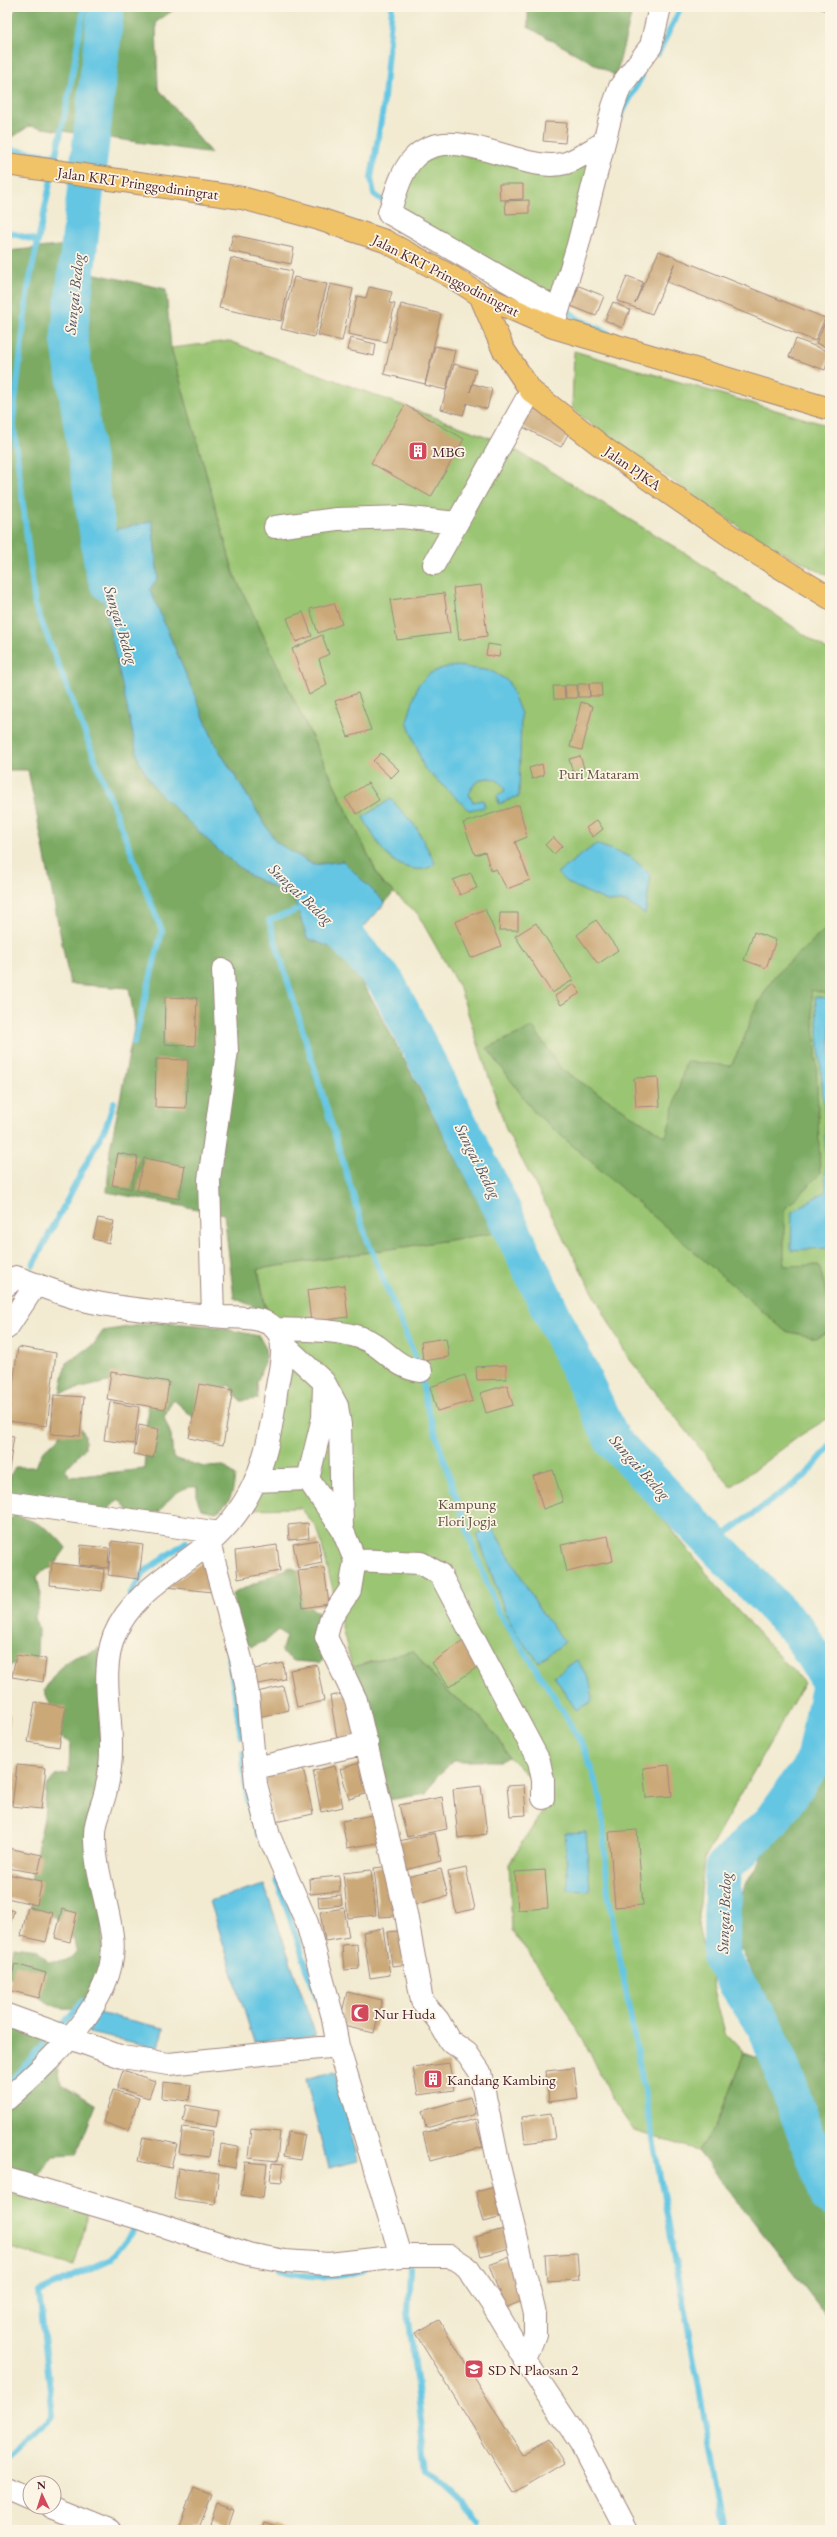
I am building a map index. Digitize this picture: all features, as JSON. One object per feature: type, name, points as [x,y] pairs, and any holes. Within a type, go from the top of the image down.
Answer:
[{"type":"main road","name":"Jalan KRT Pringgodiningrat","points":[[7,164],[242,198],[319,219],[385,241],[452,277],[480,295],[555,318],[830,409]]},
{"type":"main road","name":"Jalan PJKA","points":[[480,295],[503,349],[531,391],[604,448],[748,548],[830,598]]},
{"type":"street","points":[[603,142],[565,163],[538,165],[460,144],[441,145],[424,150],[412,161],[401,181],[389,213],[555,318],[578,245],[603,142],[620,87],[650,46],[660,7]]},
{"type":"street","points":[[434,564],[531,391]]},
{"type":"street","points":[[275,527],[337,519],[402,517],[456,523]]},
{"type":"street","points":[[213,1316],[209,1180],[227,1051],[223,970]]},
{"type":"street","points":[[7,1285],[16,1277],[90,1302],[213,1316],[260,1319],[279,1336],[324,1382],[337,1406],[340,1426],[342,1529]]},
{"type":"street","points":[[7,1328],[36,1284]]},
{"type":"street","points":[[279,1336],[324,1330],[364,1339],[396,1362],[412,1370],[421,1371]]},
{"type":"street","points":[[7,2099],[36,2073],[69,2037],[103,1990],[113,1957],[112,1938],[95,1835],[98,1812],[106,1790],[111,1750],[107,1700],[107,1657],[115,1633],[138,1598],[214,1538],[241,1510],[266,1455],[272,1431],[279,1336]]},
{"type":"street","points":[[324,1382],[323,1418],[308,1479],[342,1529],[354,1560],[350,1590],[331,1618],[326,1637],[356,1700],[406,1914],[422,2001],[438,2020],[450,2041],[467,2053],[480,2072],[500,2166],[535,2314],[535,2334],[525,2360]]},
{"type":"street","points":[[255,1481],[308,1479]]},
{"type":"street","points":[[7,1502],[214,1538]]},
{"type":"street","points":[[214,1538],[242,1659],[248,1694],[256,1784],[269,1836],[307,1923],[332,2014],[338,2046],[401,2256]]},
{"type":"street","points":[[354,1560],[421,1563],[440,1574],[537,1756],[543,1780],[543,1798]]},
{"type":"street","points":[[254,1768],[367,1743]]},
{"type":"street","points":[[7,2015],[122,2057],[178,2065],[229,2056],[338,2046]]},
{"type":"street","points":[[7,2179],[142,2219],[248,2254],[285,2261],[329,2264],[401,2256],[450,2256],[467,2267],[525,2360],[580,2442],[626,2530]]},
{"type":"street","points":[[7,2488],[22,2495]]},
{"type":"street","points":[[62,2511],[109,2530]]},
{"type":"green space","points":[[17,7],[178,7],[156,22],[158,88],[211,153],[29,126],[7,141],[7,26]]},
{"type":"green space","points":[[528,7],[633,7],[616,76],[528,27]]},
{"type":"green space","points":[[603,143],[559,306],[395,217],[415,163],[428,151],[538,165]]},
{"type":"green space","points":[[79,244],[77,270],[166,289],[171,348],[234,574],[381,882],[394,892],[385,903],[343,861],[313,865],[276,842],[215,744],[149,588],[158,578],[152,521],[89,536],[249,875],[294,898],[307,938],[342,952],[374,1002],[495,1233],[258,1269],[266,1312],[234,1298],[224,1214],[107,1192],[110,1149],[135,1024],[129,988],[70,984],[28,770],[7,770],[7,251]]},
{"type":"green space","name":"Puri Mataram","points":[[229,341],[504,443],[688,555],[830,652],[830,1417],[801,1435],[731,1487],[627,1356],[507,1132],[460,989],[417,913],[381,882],[234,574],[171,348]]},
{"type":"green space","points":[[574,351],[830,426],[830,577],[752,536],[589,423],[572,408]]},
{"type":"green space","points":[[830,925],[830,995],[811,990],[816,1051],[820,1174],[784,1210],[784,1266],[819,1265],[830,1305],[830,1332],[816,1338],[785,1331],[534,1112],[487,1048],[533,1027],[562,1070],[666,1137],[686,1061],[731,1066],[743,1041],[753,1012],[775,975]]},
{"type":"green space","name":"Kampung Flori Jogja","points":[[495,1233],[595,1433],[728,1600],[804,1683],[704,1859],[698,1926],[725,2033],[744,2053],[716,2126],[698,2150],[634,2131],[612,2099],[584,2041],[554,1989],[512,1930],[509,1864],[551,1798],[509,1757],[498,1738],[476,1713],[446,1691],[413,1651],[352,1667],[318,1530],[301,1508],[247,1509],[283,1388],[258,1269]]},
{"type":"green space","points":[[158,1322],[211,1326],[259,1336],[265,1347],[266,1357],[257,1383],[258,1399],[241,1401],[229,1385],[219,1389],[196,1420],[173,1399],[164,1417],[171,1435],[173,1458],[204,1467],[224,1466],[235,1476],[232,1492],[225,1505],[216,1512],[201,1509],[197,1498],[197,1487],[185,1488],[175,1494],[159,1512],[130,1513],[119,1499],[105,1512],[78,1507],[66,1497],[9,1493],[10,1476],[15,1467],[36,1467],[43,1451],[57,1440],[62,1429],[80,1427],[85,1435],[85,1448],[65,1470],[71,1477],[144,1469],[148,1400],[138,1375],[60,1393],[66,1363],[93,1345],[103,1331]]},
{"type":"green space","points":[[14,1515],[43,1527],[61,1541],[66,1548],[53,1567],[42,1571],[37,1577],[41,1595],[35,1617],[38,1629],[37,1658],[28,1665],[12,1664],[7,1670],[7,1522]]},
{"type":"green space","points":[[290,1567],[301,1572],[307,1605],[325,1617],[328,1651],[320,1663],[294,1661],[281,1652],[286,1636],[279,1630],[266,1641],[251,1647],[242,1638],[232,1594]]},
{"type":"green space","points":[[99,1648],[103,1925],[101,1977],[79,2007],[61,2008],[56,2007],[15,1983],[8,1972],[8,1965],[14,1947],[38,1950],[48,1962],[57,1962],[68,1959],[77,1950],[71,1935],[60,1922],[47,1913],[31,1907],[32,1873],[44,1818],[46,1787],[55,1776],[69,1773],[70,1743],[57,1735],[57,1712],[50,1704],[44,1690],[67,1661]]},
{"type":"green space","points":[[413,1651],[446,1691],[476,1713],[498,1738],[509,1757],[501,1761],[454,1761],[437,1776],[426,1794],[388,1800],[352,1667]]},
{"type":"green space","points":[[830,1770],[830,2320],[698,2150],[716,2126],[744,2053],[758,2058],[785,2039],[737,1943],[737,1900],[770,1843]]},
{"type":"green space","points":[[7,2024],[53,2039],[61,2083],[96,2105],[76,2155],[53,2156],[40,2175],[7,2182]]},
{"type":"green space","points":[[8,2193],[88,2215],[74,2266],[7,2247]]},
{"type":"water","points":[[152,521],[158,578],[150,589],[215,744],[276,842],[313,865],[343,861],[385,903],[342,952],[307,938],[294,898],[249,875],[219,851],[156,790],[139,762],[89,536]]},
{"type":"water","points":[[457,666],[491,671],[508,681],[521,714],[519,796],[499,804],[497,796],[505,792],[500,782],[490,778],[482,779],[473,785],[469,795],[473,802],[483,800],[485,807],[469,810],[424,768],[407,721],[418,685],[429,674],[442,668]]},
{"type":"water","points":[[391,799],[416,827],[435,863],[431,867],[415,869],[405,867],[390,857],[378,843],[363,817]]},
{"type":"water","points":[[596,844],[631,857],[651,875],[645,914],[626,902],[607,901],[578,888],[565,881],[557,873]]},
{"type":"water","points":[[815,996],[830,999],[830,1248],[791,1250],[792,1212],[826,1191],[825,1121]]},
{"type":"water","points":[[493,1529],[542,1613],[565,1642],[539,1662],[516,1633],[506,1614],[477,1534]]},
{"type":"water","points":[[577,1660],[589,1680],[592,1696],[591,1702],[576,1710],[554,1676]]},
{"type":"water","points":[[586,1832],[590,1891],[568,1890],[565,1833]]},
{"type":"water","points":[[264,1885],[316,2036],[254,2042],[210,1901]]},
{"type":"water","points":[[94,2012],[163,2028],[159,2048],[89,2033]]},
{"type":"water","points":[[336,2071],[358,2161],[328,2168],[306,2079]]},
{"type":"building","points":[[816,7],[830,7],[830,12]]},
{"type":"building","points":[[545,122],[567,123],[565,143],[543,141]]},
{"type":"building","points":[[499,184],[523,184],[523,199],[500,200]]},
{"type":"building","points":[[529,200],[529,213],[506,214],[505,201]]},
{"type":"building","points":[[233,235],[294,248],[291,264],[229,251]]},
{"type":"building","points":[[659,251],[825,318],[815,341],[667,282],[675,262],[652,314],[617,301],[627,276],[643,282],[635,303]]},
{"type":"building","points":[[231,258],[292,271],[281,321],[219,308]]},
{"type":"building","points":[[294,277],[327,284],[314,337],[281,329]]},
{"type":"building","points":[[330,284],[353,289],[342,341],[318,335]]},
{"type":"building","points":[[579,286],[604,296],[596,316],[571,306]]},
{"type":"building","points":[[369,287],[392,292],[389,303],[395,304],[386,342],[348,334],[357,296],[366,298]]},
{"type":"building","points":[[613,302],[630,310],[622,328],[605,320]]},
{"type":"building","points":[[401,304],[441,314],[425,384],[384,374]]},
{"type":"building","points":[[825,322],[830,324],[830,349],[816,343]]},
{"type":"building","points":[[350,338],[376,344],[374,356],[347,350]]},
{"type":"building","points":[[796,339],[830,352],[825,370],[789,357]]},
{"type":"building","points":[[435,346],[455,350],[446,390],[425,385]]},
{"type":"building","points":[[454,364],[476,370],[470,392],[473,384],[492,389],[487,409],[467,403],[463,415],[441,409]]},
{"type":"building","name":"MBG","points":[[405,405],[464,439],[431,497],[371,463]]},
{"type":"building","points":[[531,406],[572,427],[561,447],[521,426]]},
{"type":"building","points":[[481,585],[487,636],[459,640],[453,588]]},
{"type":"building","points":[[444,593],[450,633],[397,640],[390,600]]},
{"type":"building","points":[[334,603],[342,624],[318,633],[310,609]]},
{"type":"building","points":[[303,612],[312,636],[296,642],[287,618]]},
{"type":"building","points":[[322,635],[329,654],[319,659],[327,685],[309,695],[292,649]]},
{"type":"building","points":[[488,644],[501,646],[499,657],[486,655]]},
{"type":"building","points":[[589,683],[601,683],[602,696],[590,696]]},
{"type":"building","points":[[578,684],[589,684],[590,697],[578,697]]},
{"type":"building","points":[[565,685],[577,685],[577,698],[566,698]]},
{"type":"building","points":[[553,686],[564,686],[565,699],[554,699]]},
{"type":"building","points":[[358,693],[371,730],[348,737],[335,701]]},
{"type":"building","points":[[581,702],[593,706],[582,750],[570,747]]},
{"type":"building","points":[[381,753],[399,770],[391,778],[373,761]]},
{"type":"building","points":[[580,756],[584,768],[573,772],[569,759]]},
{"type":"building","points":[[542,764],[544,775],[532,779],[529,768]]},
{"type":"building","points":[[368,783],[379,800],[357,814],[345,798]]},
{"type":"building","points":[[519,805],[527,837],[515,842],[530,880],[507,889],[496,869],[491,871],[485,852],[475,855],[463,823]]},
{"type":"building","points":[[597,820],[603,829],[593,837],[586,828]]},
{"type":"building","points":[[553,837],[562,846],[554,854],[545,845]]},
{"type":"building","points":[[471,873],[477,888],[460,895],[453,880]]},
{"type":"building","points":[[485,909],[501,946],[471,958],[455,922]]},
{"type":"building","points":[[500,913],[518,913],[518,930],[499,930]]},
{"type":"building","points":[[596,920],[618,950],[598,964],[577,935]]},
{"type":"building","points":[[536,923],[573,980],[552,993],[515,936]]},
{"type":"building","points":[[754,932],[776,940],[766,968],[744,960]]},
{"type":"building","points":[[574,984],[580,993],[561,1005],[555,996]]},
{"type":"building","points":[[165,997],[197,998],[195,1046],[164,1044]]},
{"type":"building","points":[[156,1059],[188,1060],[186,1108],[155,1107]]},
{"type":"building","points":[[658,1077],[660,1106],[636,1107],[634,1078]]},
{"type":"building","points":[[118,1153],[138,1157],[131,1189],[112,1185]]},
{"type":"building","points":[[144,1158],[185,1166],[179,1199],[137,1191]]},
{"type":"building","points":[[98,1218],[114,1221],[109,1243],[93,1239]]},
{"type":"building","points":[[344,1285],[348,1317],[311,1322],[307,1290]]},
{"type":"building","points":[[446,1338],[449,1357],[423,1361],[421,1342]]},
{"type":"building","points":[[18,1347],[56,1353],[47,1426],[8,1421]]},
{"type":"building","points":[[506,1365],[506,1379],[477,1380],[476,1367]]},
{"type":"building","points":[[111,1372],[169,1382],[165,1409],[107,1399]]},
{"type":"building","points":[[465,1375],[473,1401],[437,1411],[430,1387]]},
{"type":"building","points":[[199,1384],[233,1390],[223,1445],[189,1438]]},
{"type":"building","points":[[507,1385],[513,1405],[486,1413],[480,1393]]},
{"type":"building","points":[[54,1395],[84,1397],[80,1436],[51,1434]]},
{"type":"building","points":[[110,1402],[139,1407],[134,1444],[104,1440]]},
{"type":"building","points":[[139,1425],[159,1429],[153,1458],[134,1454]]},
{"type":"building","points":[[7,1435],[14,1436],[9,1470],[7,1469]]},
{"type":"building","points":[[553,1470],[563,1502],[543,1509],[533,1476]]},
{"type":"building","points":[[308,1523],[309,1538],[289,1540],[288,1525]]},
{"type":"building","points":[[608,1536],[613,1561],[567,1572],[561,1545]]},
{"type":"building","points":[[318,1540],[322,1563],[298,1568],[293,1544]]},
{"type":"building","points":[[112,1541],[143,1545],[139,1579],[108,1575]]},
{"type":"building","points":[[81,1545],[109,1548],[108,1568],[79,1565]]},
{"type":"building","points":[[277,1545],[280,1571],[238,1579],[235,1551]]},
{"type":"building","points":[[204,1561],[212,1592],[167,1587]]},
{"type":"building","points":[[52,1563],[104,1569],[102,1591],[50,1585]]},
{"type":"building","points":[[324,1568],[329,1604],[303,1608],[298,1571]]},
{"type":"building","points":[[466,1639],[483,1663],[449,1687],[432,1663]]},
{"type":"building","points":[[16,1655],[46,1659],[43,1682],[12,1677]]},
{"type":"building","points":[[283,1663],[285,1679],[253,1685],[250,1670]]},
{"type":"building","points":[[317,1665],[324,1701],[297,1707],[290,1670]]},
{"type":"building","points":[[283,1686],[289,1710],[259,1717],[253,1693]]},
{"type":"building","points":[[349,1693],[356,1735],[337,1738],[330,1696]]},
{"type":"building","points":[[35,1702],[66,1707],[59,1747],[28,1742]]},
{"type":"building","points":[[7,1714],[10,1715],[8,1737],[7,1737]]},
{"type":"building","points":[[366,1761],[375,1791],[349,1799],[340,1769]]},
{"type":"building","points":[[17,1765],[46,1768],[41,1809],[12,1806]]},
{"type":"building","points":[[669,1765],[672,1796],[646,1798],[643,1768]]},
{"type":"building","points":[[335,1766],[343,1807],[321,1812],[313,1771]]},
{"type":"building","points":[[303,1768],[313,1814],[275,1822],[265,1777]]},
{"type":"building","points":[[524,1785],[526,1815],[510,1816],[507,1786]]},
{"type":"building","points":[[481,1786],[487,1834],[458,1838],[453,1789]]},
{"type":"building","points":[[442,1797],[447,1829],[407,1837],[399,1805]]},
{"type":"building","points":[[377,1814],[383,1842],[347,1848],[342,1821]]},
{"type":"building","points":[[637,1830],[643,1905],[615,1907],[609,1832]]},
{"type":"building","points":[[435,1833],[441,1861],[405,1870],[399,1841]]},
{"type":"building","points":[[7,1848],[42,1855],[38,1873],[7,1868]]},
{"type":"building","points":[[391,1866],[395,1916],[379,1917],[374,1868]]},
{"type":"building","points":[[466,1868],[475,1909],[456,1913],[448,1872]]},
{"type":"building","points":[[441,1869],[448,1896],[414,1905],[407,1877]]},
{"type":"building","points":[[371,1870],[376,1915],[348,1918],[343,1873]]},
{"type":"building","points":[[545,1870],[548,1908],[518,1910],[515,1872]]},
{"type":"building","points":[[7,1874],[42,1881],[37,1905],[7,1898]]},
{"type":"building","points":[[339,1876],[340,1891],[310,1894],[309,1879]]},
{"type":"building","points":[[341,1895],[342,1905],[319,1907],[318,1897]]},
{"type":"building","points":[[28,1907],[53,1913],[46,1942],[21,1936]]},
{"type":"building","points":[[344,1908],[349,1937],[325,1941],[320,1912]]},
{"type":"building","points":[[7,1909],[14,1911],[10,1924],[7,1923]]},
{"type":"building","points":[[62,1909],[77,1913],[70,1942],[55,1938]]},
{"type":"building","points":[[7,1928],[10,1929],[7,1937]]},
{"type":"building","points":[[383,1928],[390,1975],[370,1978],[363,1932]]},
{"type":"building","points":[[407,1930],[411,1964],[392,1966],[388,1932]]},
{"type":"building","points":[[357,1944],[359,1969],[344,1970],[342,1945]]},
{"type":"building","points":[[15,1964],[46,1973],[39,1998],[8,1990]]},
{"type":"building","points":[[347,1992],[382,2000],[374,2033],[339,2025]]},
{"type":"building","name":"Kandang Kambing","points":[[449,2063],[454,2090],[418,2095],[413,2068]]},
{"type":"building","points":[[574,2068],[578,2098],[549,2102],[546,2071]]},
{"type":"building","points":[[123,2070],[155,2081],[149,2098],[117,2088]]},
{"type":"building","points":[[163,2082],[191,2085],[189,2101],[162,2098]]},
{"type":"building","points":[[113,2090],[139,2098],[128,2131],[103,2122]]},
{"type":"building","points":[[470,2097],[475,2114],[426,2128],[422,2111]]},
{"type":"building","points":[[186,2105],[219,2111],[216,2127],[183,2121]]},
{"type":"building","points":[[551,2113],[555,2139],[525,2143],[522,2117]]},
{"type":"building","points":[[475,2119],[483,2147],[430,2161],[423,2133]]},
{"type":"building","points":[[183,2127],[213,2131],[209,2157],[179,2153]]},
{"type":"building","points":[[251,2129],[280,2132],[277,2161],[248,2158]]},
{"type":"building","points":[[288,2132],[305,2135],[300,2160],[283,2157]]},
{"type":"building","points":[[143,2137],[177,2144],[171,2168],[138,2161]]},
{"type":"building","points":[[221,2144],[238,2147],[235,2168],[218,2165]]},
{"type":"building","points":[[245,2162],[267,2164],[263,2198],[241,2195]]},
{"type":"building","points":[[272,2163],[284,2164],[282,2182],[270,2181]]},
{"type":"building","points":[[178,2168],[219,2173],[215,2204],[174,2199]]},
{"type":"building","points":[[498,2186],[506,2216],[484,2222],[476,2192]]},
{"type":"building","points":[[507,2228],[512,2247],[481,2256],[476,2237]]},
{"type":"building","points":[[577,2253],[579,2280],[547,2282],[545,2255]]},
{"type":"building","points":[[513,2256],[529,2298],[505,2308],[489,2265]]},
{"type":"building","points":[[439,2320],[522,2455],[549,2439],[564,2463],[514,2493],[415,2333]]},
{"type":"building","points":[[194,2488],[212,2495],[198,2530],[177,2530]]},
{"type":"building","points":[[217,2503],[235,2509],[228,2530],[210,2525]]},
{"type":"building","points":[[264,2522],[285,2529],[285,2530],[261,2530]]},
{"type":"waterway","points":[[84,7],[69,94],[28,288],[13,420],[35,605],[162,931],[134,1043]]},
{"type":"waterway","name":"Sungai Bedog","points":[[106,7],[69,337],[103,568],[108,583]]},
{"type":"waterway","points":[[383,201],[374,194],[371,178],[383,109],[392,7]]},
{"type":"waterway","points":[[658,54],[681,7]]},
{"type":"waterway","points":[[621,115],[642,76]]},
{"type":"waterway","points":[[7,149],[56,156]]},
{"type":"waterway","points":[[7,232],[38,241]]},
{"type":"waterway","points":[[564,307],[578,319],[608,333]]},
{"type":"waterway","name":"Sungai Bedog","points":[[317,905],[387,983],[487,1178],[613,1441],[799,1632],[830,1683]]},
{"type":"waterway","points":[[304,908],[269,920],[366,1237],[419,1366]]},
{"type":"waterway","points":[[33,1265],[106,1126],[114,1102]]},
{"type":"waterway","points":[[421,1375],[426,1404],[472,1545],[498,1611],[557,1701],[585,1750],[601,1799],[608,1894],[725,2530]]},
{"type":"waterway","points":[[713,1543],[805,1476],[830,1446]]},
{"type":"waterway","points":[[130,1595],[145,1571],[186,1542]]},
{"type":"waterway","points":[[228,1649],[241,1736]]},
{"type":"waterway","name":"Sungai Bedog","points":[[830,1686],[813,1763],[772,1820],[723,1868],[721,1960],[766,2028],[830,2198]]},
{"type":"waterway","points":[[243,1753],[247,1796],[259,1836]]},
{"type":"waterway","points":[[277,1880],[317,1998]]},
{"type":"waterway","points":[[60,2027],[83,2001]]},
{"type":"waterway","points":[[7,2086],[43,2045]]},
{"type":"waterway","points":[[7,2458],[53,2416],[39,2292],[111,2259],[137,2225],[140,2226]]},
{"type":"waterway","points":[[410,2267],[408,2313],[427,2470],[460,2500],[478,2522]]},
{"type":"waterway","points":[[279,2270],[311,2276],[333,2276],[344,2275],[365,2269]]},
{"type":"place","name":"MBG","points":[[418,451]]},
{"type":"place","name":"Nur Huda","points":[[360,2013]]},
{"type":"place","name":"Kandang Kambing","points":[[433,2079]]},
{"type":"place","name":"SD N Plaosan 2","points":[[474,2369]]}]
